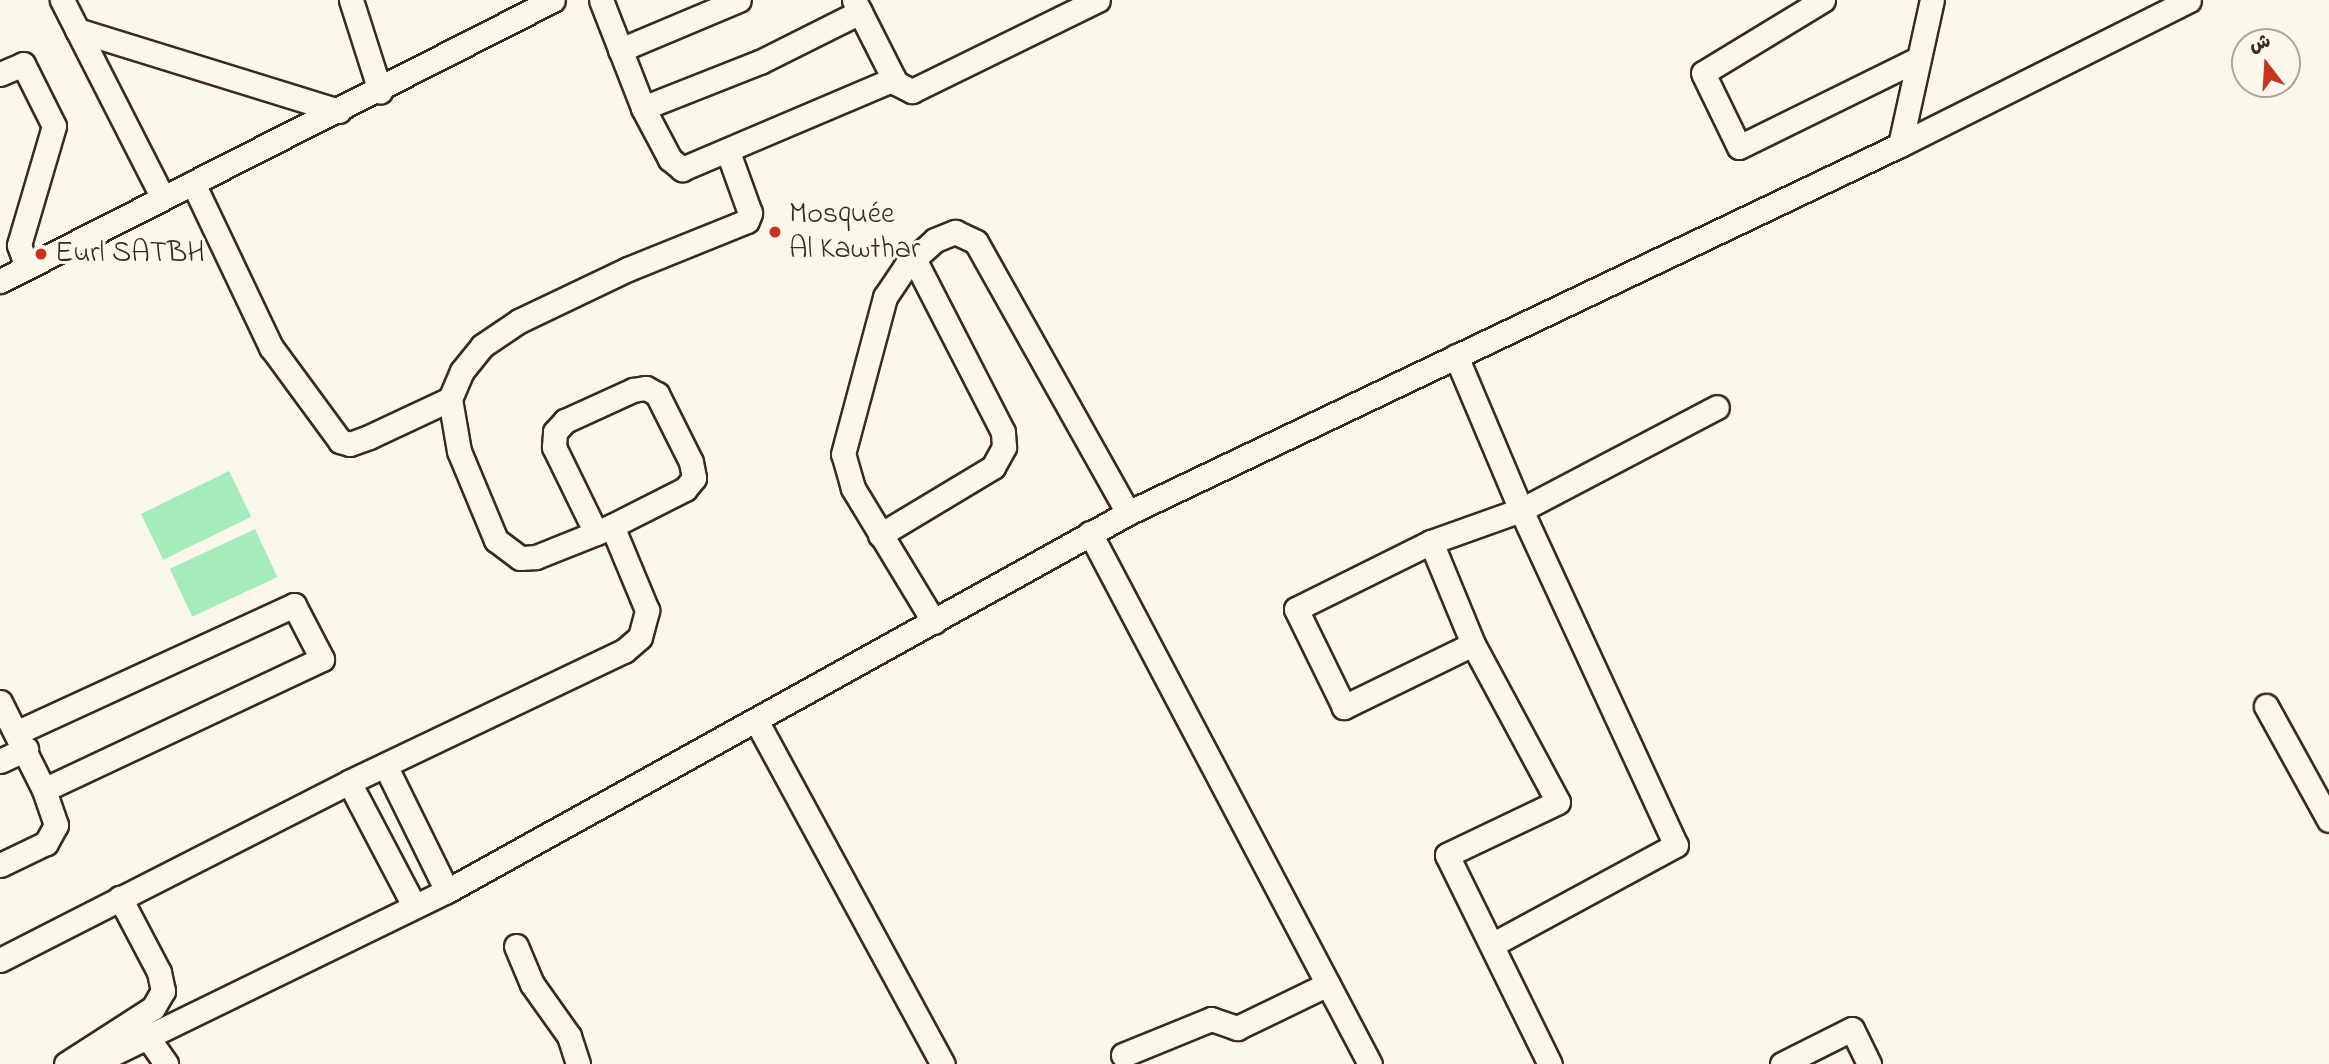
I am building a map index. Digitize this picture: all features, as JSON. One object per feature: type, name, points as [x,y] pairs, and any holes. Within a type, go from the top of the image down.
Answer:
[{"type":"street","points":[[62,0],[163,198]]},
{"type":"street","points":[[351,0],[380,91]]},
{"type":"street","points":[[0,281],[380,91],[553,0]]},
{"type":"street","points":[[601,0],[643,108],[677,167],[688,169],[894,79]]},
{"type":"street","points":[[620,50],[739,0]]},
{"type":"street","points":[[643,108],[771,57],[857,6],[894,79],[903,89],[920,89],[1098,0]]},
{"type":"street","points":[[1823,0],[1703,73],[1739,147],[1918,60]]},
{"type":"street","points":[[1900,145],[1932,0]]},
{"type":"street","points":[[92,1064],[146,1035],[447,891],[757,722],[1128,513],[1900,145],[2189,0]]},
{"type":"street","points":[[77,30],[339,111]]},
{"type":"street","points":[[0,74],[23,64],[54,127],[19,245],[27,267]]},
{"type":"street","points":[[0,960],[349,782],[579,676],[640,638],[647,610],[604,529],[554,447],[555,432],[565,421],[646,388],[657,394],[694,478],[685,489],[604,529],[536,557],[509,553],[496,540],[459,451],[450,399],[462,371],[482,346],[519,321],[628,269],[747,221],[750,213],[728,152]]},
{"type":"street","points":[[193,183],[271,346],[341,441],[350,444],[369,437],[450,399]]},
{"type":"street","points":[[933,622],[848,478],[845,442],[877,316],[895,279],[913,257],[955,232],[976,242],[1128,513]]},
{"type":"street","points":[[880,535],[993,467],[1004,447],[1003,432],[913,257]]},
{"type":"street","points":[[1456,356],[1521,510],[1676,845],[1492,946]]},
{"type":"street","points":[[1473,644],[1343,707],[1296,609],[1431,542],[1521,510],[1717,407]]},
{"type":"street","points":[[1090,533],[1370,1064]]},
{"type":"street","points":[[1431,542],[1473,644],[1558,802],[1447,855],[1550,1064]]},
{"type":"street","points":[[0,761],[22,741],[294,605],[322,659],[44,790]]},
{"type":"street","points":[[0,702],[22,741],[55,818],[50,838],[0,865]]},
{"type":"street","points":[[2266,706],[2329,820]]},
{"type":"street","points":[[757,722],[943,1064]]},
{"type":"street","points":[[385,765],[447,891]]},
{"type":"street","points":[[349,782],[414,906]]},
{"type":"street","points":[[66,1064],[160,1000],[163,981],[120,898]]},
{"type":"street","points":[[516,946],[532,984],[569,1036],[578,1064]]},
{"type":"street","points":[[1124,1055],[1211,1018],[1237,1028],[1328,984]]},
{"type":"street","points":[[1782,1064],[1852,1029],[1869,1064]]},
{"type":"street","points":[[146,1035],[166,1064]]},
{"type":"green space","points":[[229,471],[251,517],[163,560],[141,514]]},
{"type":"green space","points":[[255,529],[277,577],[192,617],[170,569]]},
{"type":"place","name":"Mosquée Al Kawthar","points":[[775,232]]},
{"type":"place","name":"Eurl SATBH","points":[[41,254]]}]
